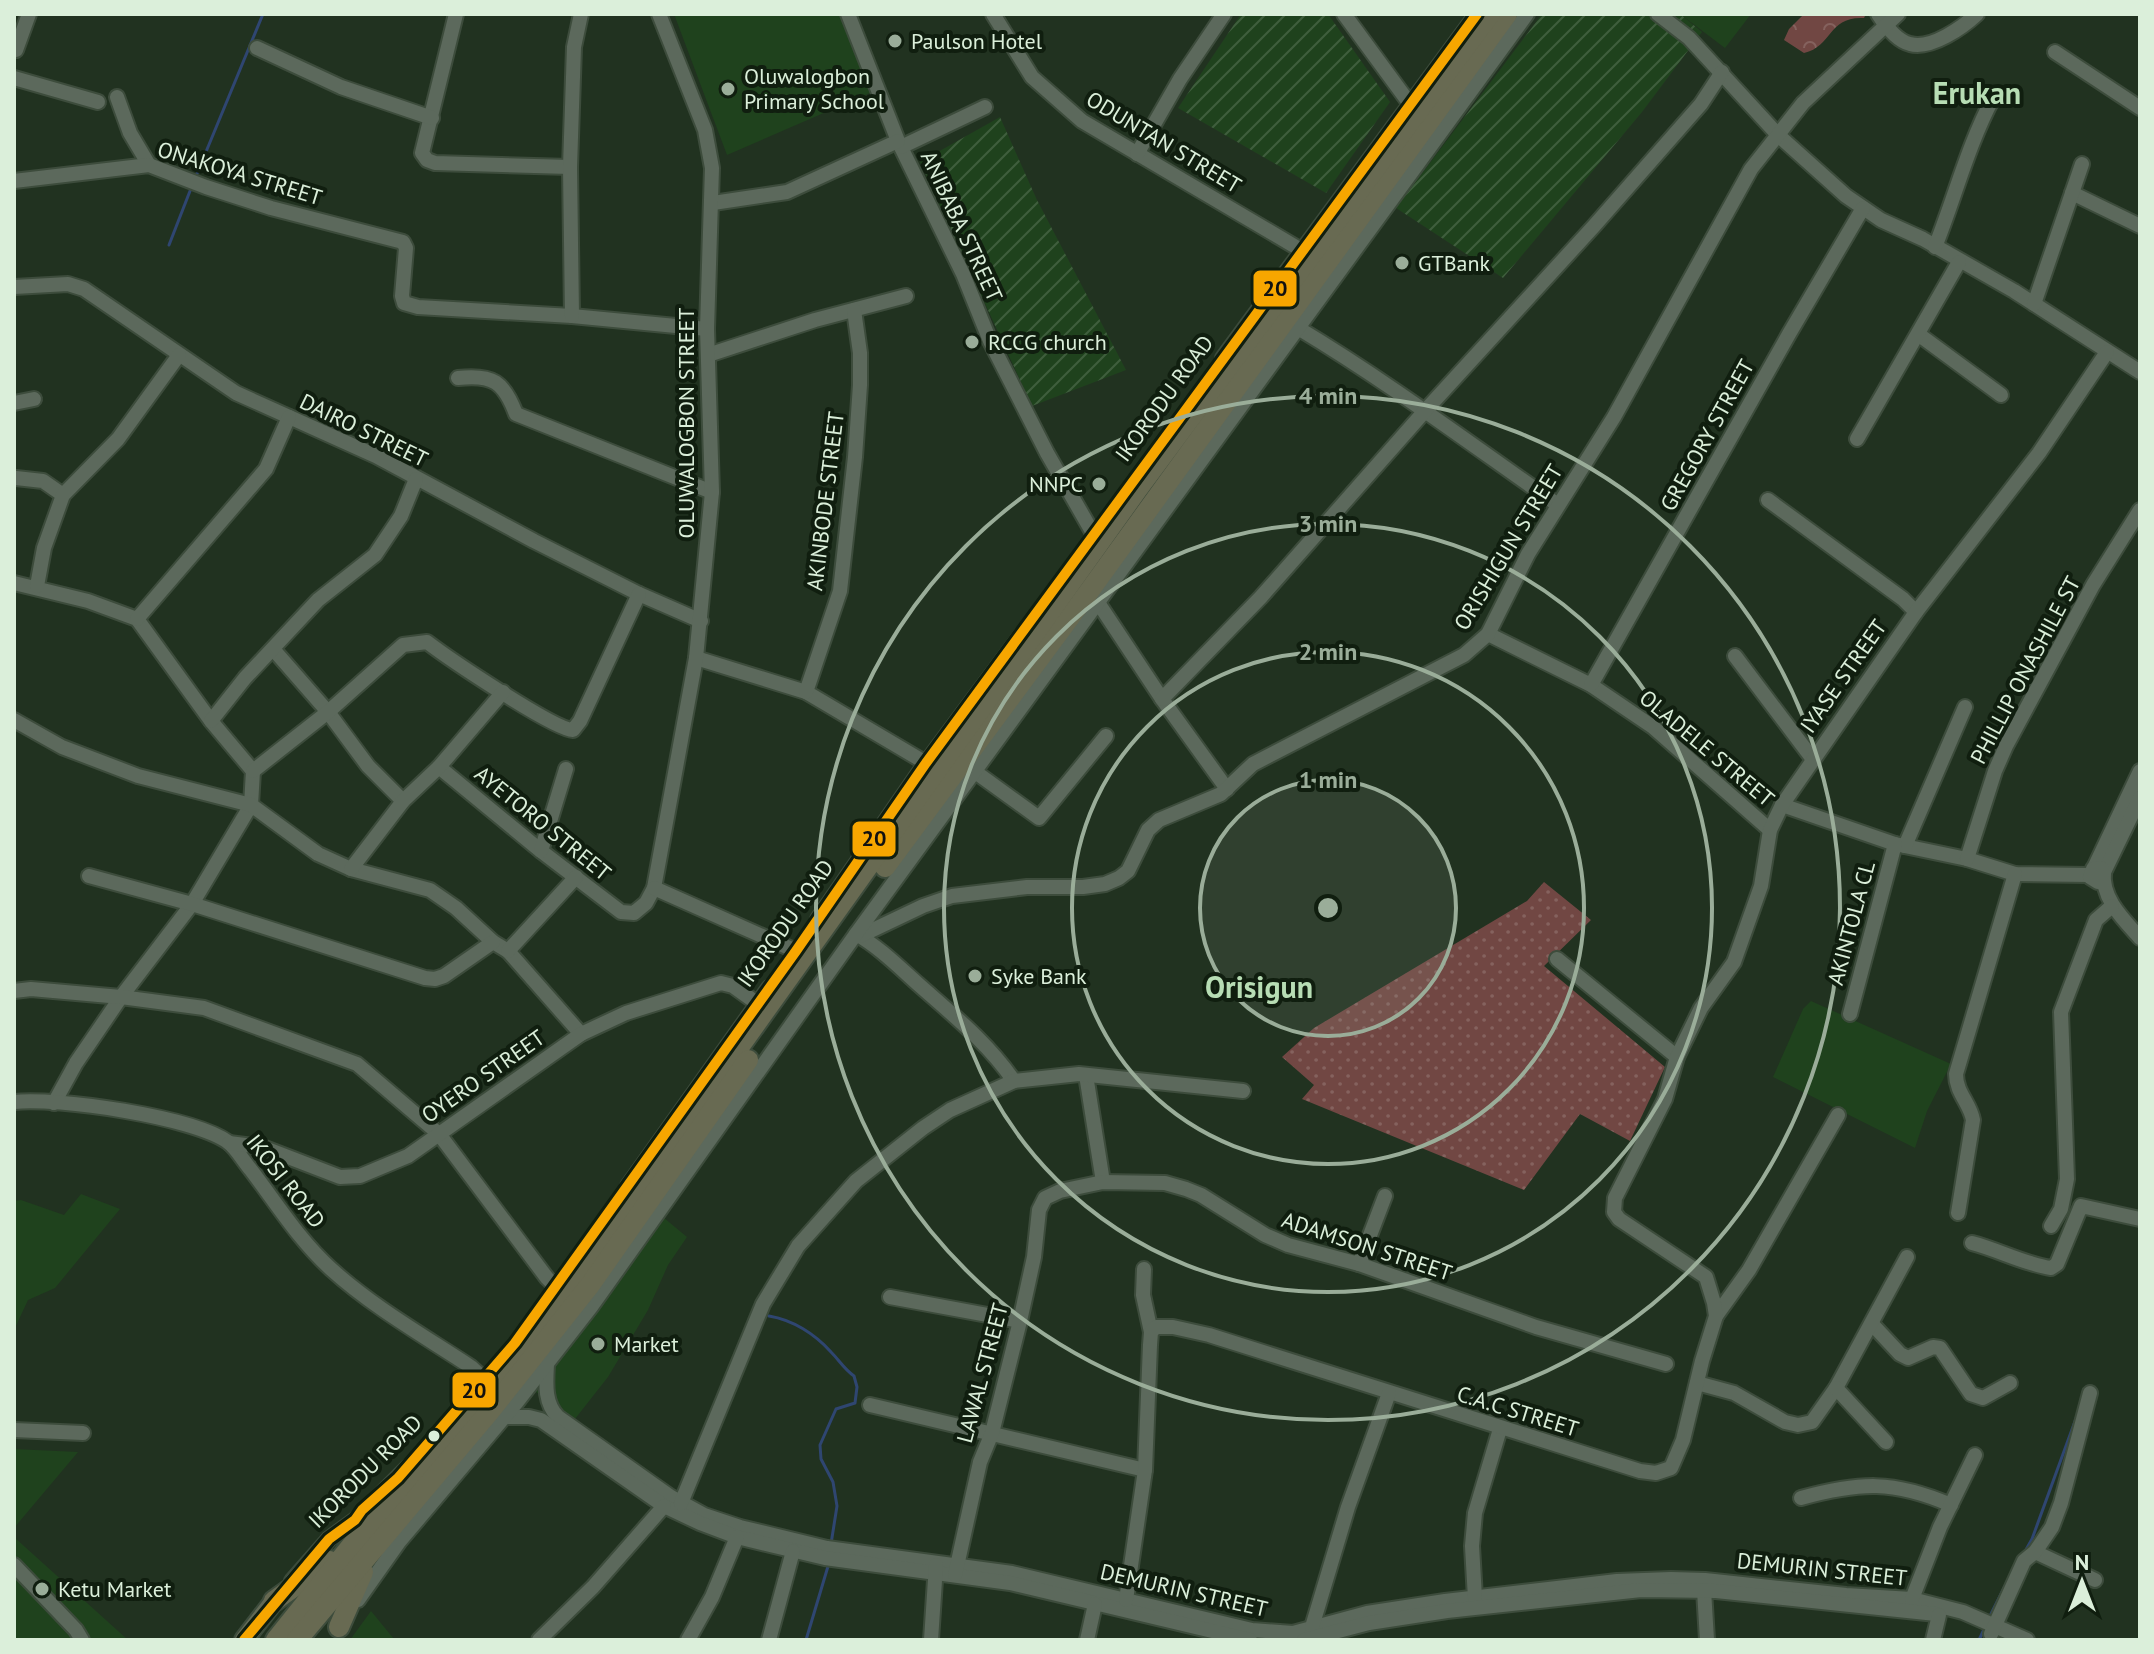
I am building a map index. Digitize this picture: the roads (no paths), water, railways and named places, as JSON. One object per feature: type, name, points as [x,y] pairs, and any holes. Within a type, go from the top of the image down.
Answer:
[{"type":"highway","name":"IKORODU ROAD","points":[[297,1640],[362,1549],[562,1295],[1310,244],[1490,14]]},
{"type":"highway","name":"IKORODU ROAD","points":[[276,1640],[362,1549],[504,1410],[865,896],[1507,14]]},
{"type":"highway","points":[[274,1601],[362,1549]]},
{"type":"highway","points":[[334,1633],[362,1549]]},
{"type":"main road","name":"IKORODU ROAD","points":[[244,1640],[274,1601]]},
{"type":"street","points":[[15,52],[29,14]]},
{"type":"street","points":[[456,14],[422,153],[427,160],[435,163],[570,167]]},
{"type":"street","points":[[581,14],[574,47],[570,167],[572,316],[707,329]]},
{"type":"street","name":"OLUWALOGBON STREET","points":[[654,888],[696,658],[712,492],[707,329],[712,168],[705,130],[659,14]]},
{"type":"street","name":"ANIBABA STREET","points":[[848,14],[900,144],[963,274],[990,341],[1047,453],[1094,535]]},
{"type":"street","name":"ODUNTAN STREET","points":[[993,14],[1032,77],[1082,121],[1137,154],[1310,244]]},
{"type":"street","points":[[1137,154],[1180,79],[1224,14]]},
{"type":"street","points":[[1344,14],[1410,104]]},
{"type":"street","name":"IKORODU ROAD","points":[[1375,160],[1410,104],[1477,14]]},
{"type":"street","name":"IKORODU ROAD","points":[[334,1633],[399,1542],[591,1307],[1097,601],[1527,14]]},
{"type":"street","points":[[1658,14],[1689,38],[1778,135],[1863,208],[2034,304],[2140,372]]},
{"type":"street","name":"ORISHIGUN STREET","points":[[858,935],[952,896],[1027,887],[1105,884],[1128,871],[1152,825],[1221,794],[1253,764],[1464,655],[1488,634],[1528,554],[1614,417],[1751,169],[1803,103],[1882,20],[1898,14]]},
{"type":"street","points":[[1882,20],[1908,44],[1915,45],[1947,36],[1977,14]]},
{"type":"street","points":[[257,48],[341,87],[432,118]]},
{"type":"street","points":[[2055,52],[2140,108]]},
{"type":"street","points":[[1162,699],[1261,597],[1424,412],[1547,279],[1701,104],[1722,72]]},
{"type":"street","points":[[14,78],[98,102]]},
{"type":"street","points":[[117,97],[130,133],[149,165]]},
{"type":"street","points":[[1935,247],[1967,157],[1993,98]]},
{"type":"street","points":[[713,203],[787,192],[985,107]]},
{"type":"street","points":[[2034,304],[2082,164]]},
{"type":"street","name":"ONAKOYA STREET","points":[[14,181],[149,165],[271,208],[403,242],[406,248],[404,303],[418,307],[572,316]]},
{"type":"street","points":[[2072,193],[2140,226]]},
{"type":"street","name":"GREGORY STREET","points":[[1591,685],[1863,208]]},
{"type":"street","name":"IKORODU ROAD","points":[[274,1601],[329,1539],[355,1520],[398,1478],[515,1343],[796,951],[926,763],[1310,244]]},
{"type":"street","points":[[1857,439],[1959,262]]},
{"type":"street","name":"DAIRO STREET","points":[[14,287],[68,284],[84,289],[236,393],[376,456],[639,594],[701,621]]},
{"type":"street","points":[[708,355],[815,320],[906,296]]},
{"type":"street","name":"AKINBODE STREET","points":[[806,692],[840,591],[860,385],[860,353],[854,310]]},
{"type":"street","points":[[1298,328],[1377,376],[1558,505]]},
{"type":"street","points":[[1918,334],[2001,395]]},
{"type":"street","name":"IYASE STREET","points":[[1677,1057],[1701,1008],[1734,962],[1761,886],[1770,830],[1782,805],[1916,612],[2039,453],[2107,352]]},
{"type":"street","points":[[37,586],[44,548],[63,495],[118,439],[179,355]]},
{"type":"street","points":[[458,378],[475,376],[495,381],[507,391],[516,414],[712,492]]},
{"type":"street","points":[[14,403],[34,399]]},
{"type":"street","points":[[137,619],[266,469],[289,417]]},
{"type":"street","points":[[16,478],[43,481],[63,495]]},
{"type":"street","points":[[211,721],[318,600],[375,555],[401,516],[416,479]]},
{"type":"street","points":[[1768,500],[1903,599],[1916,612]]},
{"type":"street","name":"PHILLIP ONASHILE ST","points":[[1967,859],[2006,746],[2093,585],[2140,510]]},
{"type":"street","points":[[14,583],[37,586],[137,619],[211,721],[253,771],[251,805],[192,904],[121,997],[76,1063],[54,1103]]},
{"type":"street","points":[[253,771],[328,712],[403,645],[416,642],[427,642],[503,692],[562,727],[573,730],[639,594]]},
{"type":"street","points":[[1097,601],[1227,789]]},
{"type":"street","name":"OLADELE STREET","points":[[1488,634],[1591,685],[1653,727],[1770,830]]},
{"type":"street","points":[[273,649],[328,712],[368,766],[403,801]]},
{"type":"street","points":[[1735,656],[1812,758]]},
{"type":"street","points":[[696,658],[806,692],[926,763]]},
{"type":"street","points":[[351,869],[403,801],[439,767],[503,692]]},
{"type":"street","name":"AKINTOLA CL","points":[[1850,1014],[1900,845],[1965,707]]},
{"type":"street","points":[[14,720],[62,747],[138,776],[251,805],[318,854],[351,869],[430,890],[508,951],[581,1034]]},
{"type":"street","points":[[974,771],[1039,818],[1106,736]]},
{"type":"street","name":"AYETORO STREET","points":[[439,767],[621,912],[634,913],[646,903],[654,888]]},
{"type":"street","points":[[541,851],[566,769]]},
{"type":"street","points":[[2140,771],[2098,874],[2112,906],[2140,938]]},
{"type":"street","points":[[2098,874],[2140,798]]},
{"type":"street","points":[[1782,805],[1900,845],[1967,859],[2015,874],[2098,874]]},
{"type":"street","points":[[1958,1213],[1973,1120],[1970,1107],[1959,1092],[1956,1074],[2015,874]]},
{"type":"street","points":[[89,876],[192,904],[435,979],[493,942]]},
{"type":"street","points":[[508,951],[576,877]]},
{"type":"street","points":[[654,888],[796,951]]},
{"type":"street","points":[[2051,1226],[2061,1209],[2067,1179],[2061,1012],[2096,920],[2112,906]]},
{"type":"street","points":[[858,935],[993,1051],[1014,1081]]},
{"type":"street","points":[[1557,959],[1677,1057],[1655,1121],[1615,1198],[1614,1212],[1619,1219],[1706,1277],[1716,1316]]},
{"type":"street","name":"OYERO STREET","points":[[229,1143],[262,1147],[340,1177],[360,1176],[408,1156],[581,1034],[626,1013],[721,983],[733,986],[758,1004]]},
{"type":"street","points":[[14,991],[31,989],[121,997],[204,1008],[357,1064],[439,1134],[556,1287]]},
{"type":"street","points":[[1086,1075],[1103,1182]]},
{"type":"street","points":[[681,1503],[763,1304],[798,1246],[856,1181],[892,1152],[950,1110],[1014,1081],[1086,1075],[1243,1091]]},
{"type":"street","name":"IKOSI ROAD","points":[[14,1102],[54,1103],[130,1112],[194,1126],[229,1143],[295,1232],[331,1269],[371,1301],[471,1367],[484,1379]]},
{"type":"street","points":[[1716,1316],[1749,1270],[1838,1115]]},
{"type":"street","name":"ADAMSON STREET","points":[[1060,1191],[1103,1182],[1165,1183],[1201,1195],[1265,1235],[1288,1245],[1359,1264],[1536,1327],[1666,1364]]},
{"type":"street","name":"LAWAL STREET","points":[[956,1570],[980,1462],[992,1433],[1020,1321],[1034,1257],[1039,1210],[1045,1198],[1060,1191]]},
{"type":"street","points":[[1359,1264],[1385,1196]]},
{"type":"street","points":[[1972,1243],[2030,1264],[2051,1268],[2057,1264],[2081,1206],[2140,1219]]},
{"type":"street","points":[[1697,1383],[1734,1393],[1785,1422],[1798,1425],[1812,1422],[1836,1388],[1907,1257]]},
{"type":"street","points":[[1126,1600],[1145,1470],[1151,1332],[1145,1305],[1144,1269]]},
{"type":"street","points":[[890,1297],[1020,1321]]},
{"type":"street","name":"C.A.C STREET","points":[[1151,1332],[1163,1325],[1191,1330],[1640,1471],[1665,1472],[1675,1462],[1716,1316]]},
{"type":"street","points":[[1872,1324],[1900,1354],[1908,1358],[1933,1347],[1940,1348],[1971,1394],[1979,1398],[2010,1383]]},
{"type":"street","name":"DEMURIN STREET","points":[[547,1364],[547,1399],[552,1411],[566,1424],[681,1503],[704,1515],[826,1553]]},
{"type":"street","points":[[1836,1388],[1886,1442]]},
{"type":"street","points":[[1308,1634],[1348,1507],[1389,1393]]},
{"type":"street","points":[[1988,1628],[2024,1561],[2035,1552],[2052,1527],[2090,1393]]},
{"type":"street","points":[[870,1405],[1145,1470]]},
{"type":"street","name":"DEMURIN STREET","points":[[504,1410],[541,1420],[664,1506],[737,1537],[793,1551],[956,1570],[1208,1635],[1250,1640]]},
{"type":"street","points":[[1475,1598],[1472,1546],[1475,1513],[1500,1429]]},
{"type":"street","points":[[14,1430],[83,1433]]},
{"type":"street","points":[[1912,1599],[1975,1455]]},
{"type":"street","points":[[1801,1498],[1842,1486],[1889,1486],[1922,1493],[1951,1505]]},
{"type":"street","points":[[539,1640],[593,1587],[664,1506]]},
{"type":"street","points":[[688,1640],[712,1597],[737,1537]]},
{"type":"street","points":[[769,1640],[793,1551]]},
{"type":"street","points":[[2035,1552],[2095,1580]]},
{"type":"street","points":[[14,1565],[82,1640]]},
{"type":"street","points":[[931,1640],[936,1567]]},
{"type":"street","name":"DEMURIN STREET","points":[[956,1570],[1012,1573],[1252,1630],[1308,1634],[1345,1635],[1369,1623],[1447,1611],[1618,1592],[1704,1590],[1939,1615],[2027,1640]]},
{"type":"street","name":"DEMURIN STREET","points":[[1308,1634],[1367,1613],[1617,1581],[1671,1579],[1912,1599],[1988,1628]]},
{"type":"street","points":[[1704,1590],[1707,1640]]},
{"type":"street","points":[[1087,1640],[1095,1604]]},
{"type":"street","points":[[1933,1640],[1939,1615]]},
{"type":"waterway","points":[[196,176],[263,14]]},
{"type":"waterway","points":[[169,245],[190,191]]},
{"type":"waterway","points":[[769,1316],[795,1324],[818,1339],[854,1376],[857,1387],[855,1403],[836,1409],[820,1445],[821,1459],[833,1482],[837,1506],[831,1544]]},
{"type":"waterway","points":[[2023,1555],[2032,1539],[2078,1413]]},
{"type":"waterway","points":[[806,1640],[829,1563]]},
{"type":"waterway","points":[[1989,1618],[2005,1586]]},
{"type":"waterway","points":[[1979,1640],[1986,1625]]},
{"type":"place","name":"Paulson Hotel","points":[[895,41]]},
{"type":"place","name":"Oluwalogbon Primary School","points":[[728,89]]},
{"type":"place","name":"GTBank","points":[[1402,263]]},
{"type":"place","name":"RCCG church","points":[[972,342]]},
{"type":"place","name":"NNPC","points":[[1099,484]]},
{"type":"place","name":"Syke Bank","points":[[975,976]]},
{"type":"place","name":"Market","points":[[598,1344]]},
{"type":"place","name":"Ketu Market","points":[[42,1589]]},
{"type":"district","name":"Erukan","points":[[1977,92]]},
{"type":"district","name":"Orisigun","points":[[1259,986]]}]
